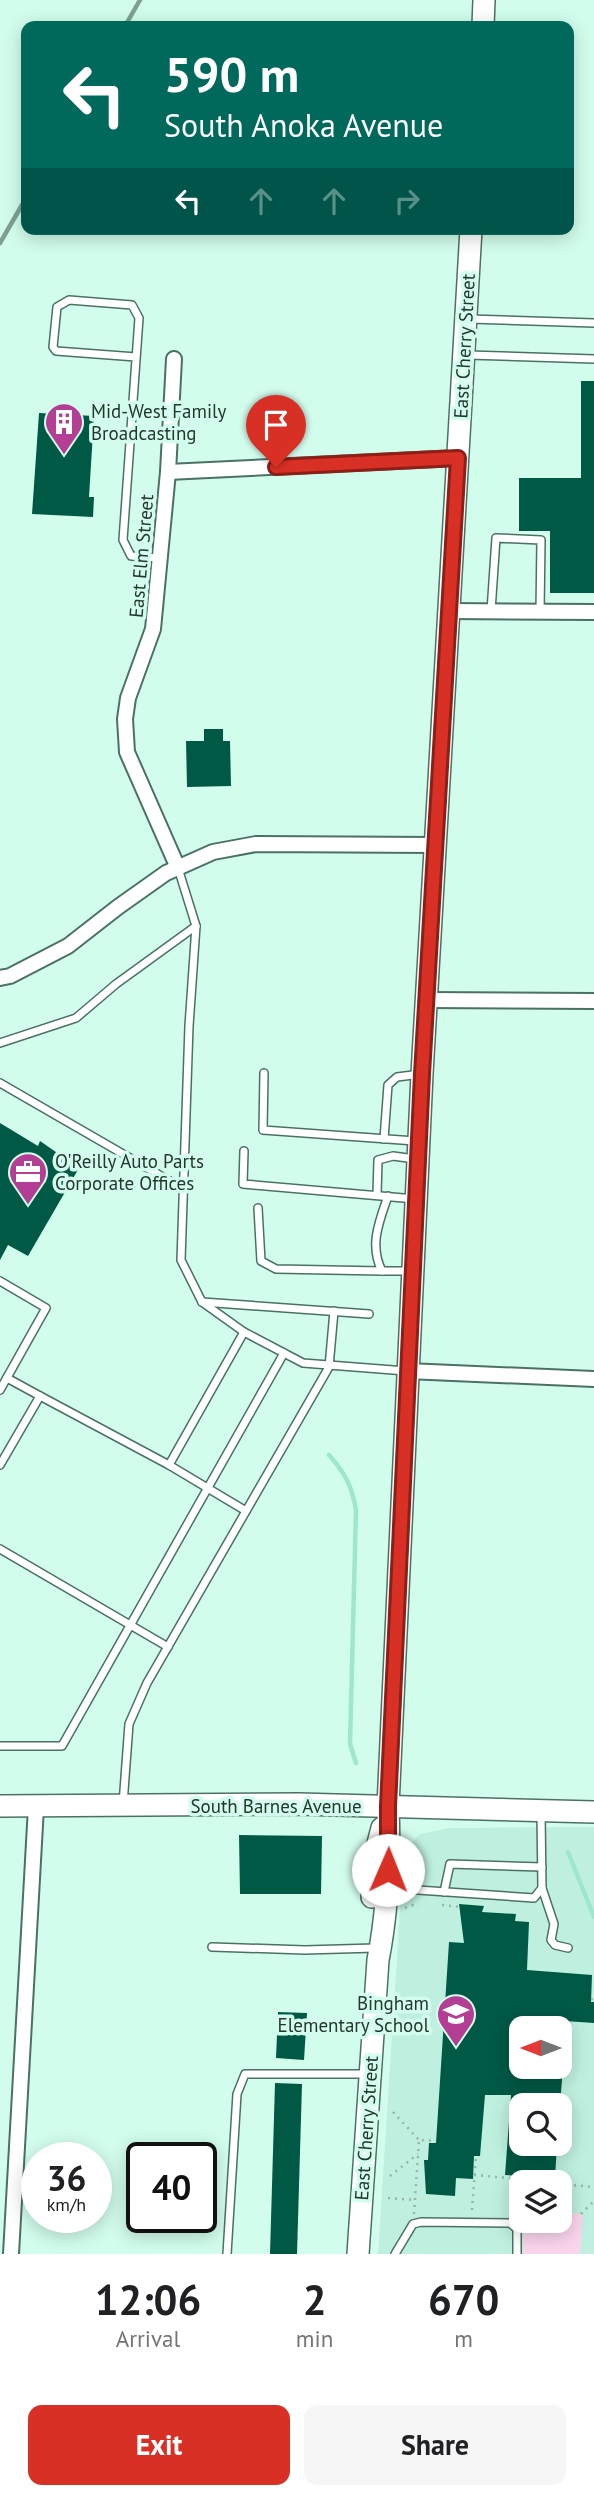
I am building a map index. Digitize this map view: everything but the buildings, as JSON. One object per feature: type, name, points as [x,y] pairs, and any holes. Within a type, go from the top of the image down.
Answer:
[{"type":"street","points":[[483,21],[484,0]]},
{"type":"street","name":"East Cherry Street","points":[[358,2254],[377,1954],[385,1927],[390,1853],[388,1806],[412,1270],[471,235]]},
{"type":"street","name":"East Elm Street","points":[[174,359],[168,472],[153,629],[128,698],[125,719],[127,752],[178,868]]},
{"type":"street","points":[[168,472],[458,458]]},
{"type":"street","points":[[450,611],[594,612]]},
{"type":"street","points":[[0,978],[10,976],[68,946],[118,906],[178,868],[213,852],[256,844],[435,845]]},
{"type":"street","points":[[426,1000],[594,1001]]},
{"type":"street","points":[[407,1371],[594,1379]]},
{"type":"street","name":"South Barnes Avenue","points":[[0,1806],[388,1806],[594,1812]]},
{"type":"street","name":"East Cherry Street","points":[[377,1954],[371,1927],[375,1855],[388,1806]]},
{"type":"street","points":[[11,2254],[36,1807]]},
{"type":"lane","points":[[136,357],[55,351],[53,346],[57,307],[69,300],[132,305],[139,318],[123,540],[131,556],[160,558]]},
{"type":"lane","points":[[466,319],[594,323]]},
{"type":"lane","points":[[464,355],[594,359]]},
{"type":"lane","points":[[491,611],[496,538],[541,540],[540,612]]},
{"type":"lane","points":[[178,868],[196,926],[182,1188],[181,1260],[202,1302],[244,1332],[303,1363],[407,1371]]},
{"type":"lane","points":[[0,1043],[76,1018],[116,984],[196,926]]},
{"type":"lane","points":[[264,1073],[263,1130],[384,1139],[419,1150]]},
{"type":"lane","points":[[384,1139],[388,1085],[397,1077],[422,1074]]},
{"type":"lane","points":[[0,1083],[182,1188]]},
{"type":"lane","points":[[377,1195],[378,1160],[419,1150]]},
{"type":"lane","points":[[244,1151],[243,1184],[416,1199]]},
{"type":"lane","points":[[382,1270],[376,1258],[375,1232],[388,1196]]},
{"type":"lane","points":[[258,1208],[261,1261],[276,1269],[412,1270]]},
{"type":"lane","points":[[0,1281],[46,1308],[0,1390]]},
{"type":"lane","points":[[202,1302],[369,1314]]},
{"type":"lane","points":[[122,1807],[129,1724],[147,1683],[329,1367],[334,1311]]},
{"type":"lane","points":[[169,1465],[244,1332]]},
{"type":"lane","points":[[0,1746],[62,1746],[284,1353]]},
{"type":"lane","points":[[7,1378],[169,1465],[246,1511]]},
{"type":"lane","points":[[0,1465],[40,1396]]},
{"type":"lane","points":[[0,1549],[168,1647]]},
{"type":"lane","points":[[541,1811],[542,1888],[554,1924],[551,1940],[555,1945],[568,1948]]},
{"type":"lane","points":[[444,1892],[450,1864],[542,1867]]},
{"type":"lane","points":[[387,1888],[529,1898],[537,1896],[542,1888]]},
{"type":"lane","points":[[212,1947],[377,1954]]},
{"type":"lane","points":[[227,2254],[237,2094],[245,2074],[370,2074]]},
{"type":"lane","points":[[395,2254],[413,2224],[421,2222],[510,2223],[517,2229],[517,2254]]},
{"type":"lane","points":[[358,2254],[371,2254]]},
{"type":"path","points":[[402,1910],[416,1903],[426,1903]]},
{"type":"path","points":[[437,1904],[460,1907]]},
{"type":"path","points":[[393,2112],[419,2140],[436,2141]]},
{"type":"path","points":[[413,2224],[419,2140]]},
{"type":"path","points":[[390,2176],[418,2154]]},
{"type":"path","points":[[460,2211],[472,2211],[476,2156]]},
{"type":"path","points":[[474,2175],[509,2179]]},
{"type":"path","points":[[572,2185],[594,2187]]},
{"type":"path","points":[[388,2198],[415,2200]]},
{"type":"path","points":[[581,2214],[594,2201]]},
{"type":"path","points":[[414,2211],[426,2211]]},
{"type":"shaded area","name":"Bingham Elementary School","points":[[594,1827],[594,2254],[378,2254],[403,1863],[407,1848],[420,1834],[449,1828]]},
{"type":"shaded area","points":[[572,2214],[583,2214],[580,2254],[523,2254],[523,2233],[572,2233]]},
{"type":"waterway","points":[[329,1455],[347,1480],[356,1510],[350,1744],[356,1763]]},
{"type":"waterway","points":[[568,1852],[594,1917]]},
{"type":"railway","points":[[128,21],[140,0]]},
{"type":"railway","points":[[0,243],[21,207]]},
{"type":"place","name":"Mid-West Family Broadcasting","points":[[64,456]]},
{"type":"place","name":"O'Reilly Auto Parts Corporate Offices","points":[[28,1206]]},
{"type":"place","name":"Bingham Elementary School","points":[[456,2048]]},
{"type":"route","points":[[276,467],[458,458],[408,1346],[388,1806],[388,1870]]}]
